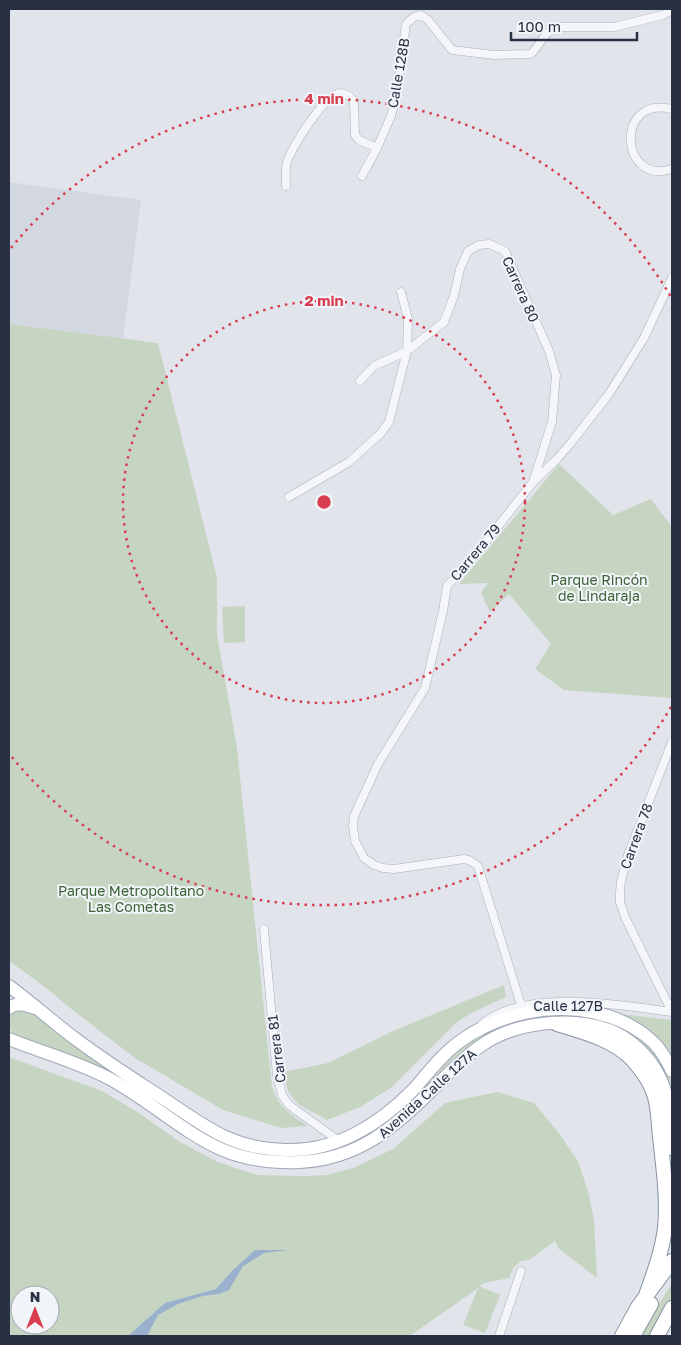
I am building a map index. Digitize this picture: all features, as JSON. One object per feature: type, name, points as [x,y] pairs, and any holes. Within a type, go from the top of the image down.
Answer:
[{"type":"highway","points":[[557,1024],[586,1032],[621,1049],[633,1060],[653,1090],[658,1111],[665,1228],[658,1260],[645,1298]]},
{"type":"highway","points":[[622,1336],[632,1317],[672,1261]]},
{"type":"highway","points":[[633,1336],[644,1314],[672,1274]]},
{"type":"highway","points":[[656,1336],[672,1308]]},
{"type":"main road","name":"Avenida Calle 127A","points":[[9,986],[110,1064],[214,1132],[230,1140],[252,1146],[304,1150],[339,1141],[364,1130],[387,1115],[453,1047],[472,1034],[502,1020],[538,1011],[576,1011],[604,1014],[619,1019],[653,1042],[662,1052],[672,1071]]},
{"type":"main road","points":[[9,1008],[20,1004],[39,1010]]},
{"type":"main road","name":"Avenida Calle 127A","points":[[10,1039],[101,1074],[223,1150],[254,1159],[302,1162],[320,1160],[346,1153],[360,1148],[385,1133],[464,1059],[481,1045],[498,1036],[526,1027],[576,1024],[609,1030],[625,1038],[651,1062],[660,1078],[668,1112],[672,1149]]},
{"type":"street","name":"Calle 128B","points":[[362,176],[391,116],[396,98],[406,24],[414,17],[421,15],[428,20],[452,50],[494,55],[530,54],[547,33],[557,27],[614,26],[672,10]]},
{"type":"street","points":[[286,186],[287,162],[309,121],[332,96],[340,93],[347,94],[354,101],[355,135],[359,140],[377,148]]},
{"type":"street","points":[[672,109],[664,107],[645,111],[633,124],[630,133],[630,142],[635,157],[646,168],[656,171],[672,169]]},
{"type":"street","name":"Carrera 80","points":[[360,381],[374,366],[407,351],[444,322],[454,296],[460,269],[468,251],[479,244],[489,244],[505,251],[549,351],[556,375],[552,422],[534,480]]},
{"type":"street","name":"Carrera 79","points":[[521,1006],[478,866],[464,859],[394,868],[383,868],[368,862],[359,850],[354,834],[354,816],[378,764],[425,688],[447,586],[476,554],[534,480],[557,459],[609,394],[644,338],[672,278]]},
{"type":"street","points":[[289,497],[350,462],[380,434],[389,422],[407,351],[408,319],[401,292]]},
{"type":"street","name":"Carrera 78","points":[[672,742],[628,855],[620,892],[620,902],[625,917],[672,1012]]},
{"type":"street","name":"Carrera 81","points":[[264,930],[277,1075],[282,1095],[289,1104],[339,1141]]},
{"type":"street","name":"Calle 127B","points":[[472,1034],[494,1015],[521,1006],[548,1003],[590,1004],[672,1012]]},
{"type":"street","points":[[499,1336],[521,1271]]},
{"type":"shaded area","points":[[9,182],[141,200],[123,339],[9,324]]},
{"type":"green space","name":"Parque Metropolitano Las Cometas","points":[[9,324],[158,343],[217,578],[217,634],[237,748],[272,1087],[282,1106],[308,1126],[281,1128],[223,1110],[135,1058],[9,961]]},
{"type":"green space","name":"Parque Rincón de Lindaraja","points":[[559,464],[613,515],[651,499],[672,527],[672,698],[564,690],[535,669],[551,644],[509,594],[490,612],[481,593],[488,583],[459,584]]},
{"type":"green space","points":[[245,606],[245,642],[224,643],[222,607]]},
{"type":"green space","points":[[504,985],[506,997],[471,1013],[456,1023],[392,1087],[360,1107],[327,1120],[298,1104],[288,1091],[283,1072],[328,1063],[393,1031]]},
{"type":"green space","points":[[19,1008],[33,1011],[108,1070],[203,1132],[305,1155],[330,1150],[355,1141],[399,1113],[448,1060],[482,1034],[511,1022],[543,1015],[576,1015],[608,1021],[623,1027],[650,1048],[669,1074],[672,1084],[672,1104],[575,1017],[541,1018],[508,1026],[477,1041],[450,1062],[401,1115],[356,1144],[341,1150],[308,1157],[258,1154],[226,1146],[16,1037],[10,1029],[8,1021],[11,1014]]},
{"type":"green space","points":[[620,1014],[672,1020],[672,1059],[642,1028]]},
{"type":"green space","points":[[9,1057],[102,1091],[139,1113],[180,1142],[218,1162],[257,1175],[327,1175],[353,1168],[393,1149],[445,1103],[497,1092],[534,1103],[558,1132],[578,1161],[588,1191],[594,1220],[597,1278],[559,1249],[555,1241],[529,1260],[521,1261],[514,1267],[509,1278],[484,1283],[479,1286],[500,1295],[485,1333],[463,1325],[478,1288],[410,1336],[9,1336]]},
{"type":"green space","points":[[672,1283],[672,1298],[652,1336],[639,1336]]},
{"type":"water","points":[[255,1250],[289,1250],[264,1253],[243,1266],[229,1290],[178,1304],[158,1315],[147,1336],[128,1336],[165,1303],[216,1289]]}]
